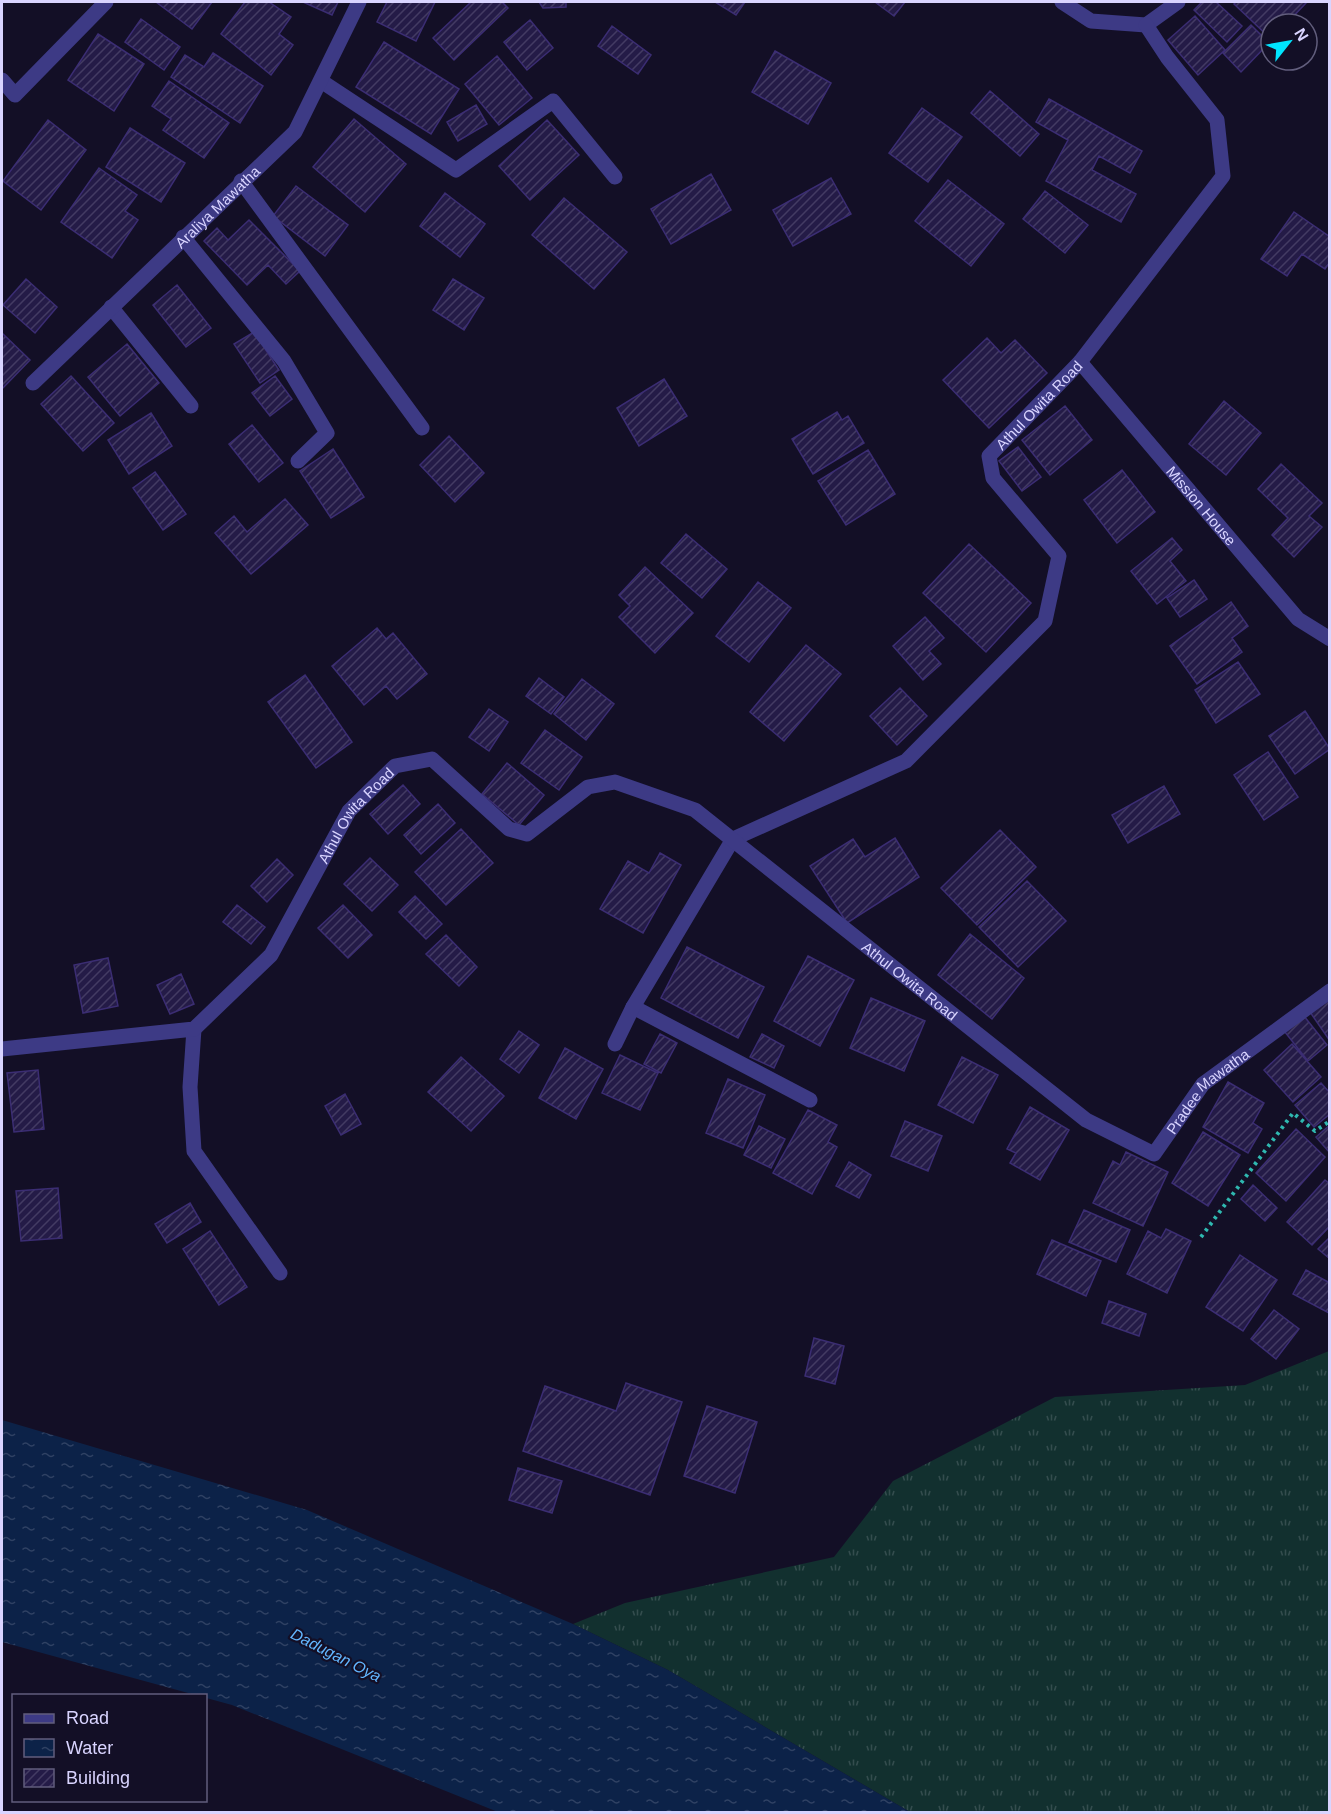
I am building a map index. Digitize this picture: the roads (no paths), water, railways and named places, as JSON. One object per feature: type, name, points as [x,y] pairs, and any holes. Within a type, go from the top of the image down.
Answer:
[{"type":"street","points":[[2,80],[15,95],[106,2]]},
{"type":"street","name":"Araliya Mawatha","points":[[33,383],[241,181],[295,132],[359,2]]},
{"type":"street","points":[[1062,2],[1091,21],[1146,25],[1178,2]]},
{"type":"street","name":"Athul Owita Road","points":[[733,839],[906,761],[1045,621],[1059,556],[993,478],[989,456],[1080,362],[1223,176],[1217,120],[1167,57],[1146,25]]},
{"type":"street","points":[[321,81],[456,170],[553,101],[615,177]]},
{"type":"street","points":[[241,181],[422,428]]},
{"type":"street","points":[[183,237],[284,361],[327,433],[298,461]]},
{"type":"street","points":[[111,307],[191,406]]},
{"type":"street","name":"Mission House","points":[[1080,362],[1298,619],[1329,639]]},
{"type":"street","name":"Athul Owita Road","points":[[194,1029],[271,955],[349,811],[394,766],[432,759],[509,829],[527,834],[588,787],[615,782],[695,810],[1086,1120]]},
{"type":"street","points":[[615,1044],[633,1007],[733,839]]},
{"type":"street","name":"Pradee Mawatha","points":[[1086,1120],[1154,1154],[1203,1084],[1329,991]]},
{"type":"street","points":[[633,1007],[810,1100]]},
{"type":"street","points":[[2,1049],[194,1029],[190,1087],[194,1151],[280,1273]]},
{"type":"water","name":"Dadugan Oya","points":[[2,1420],[307,1510],[573,1624],[668,1670],[910,1812],[498,1812],[232,1705],[207,1698],[207,1694],[192,1694],[2,1642]]}]
